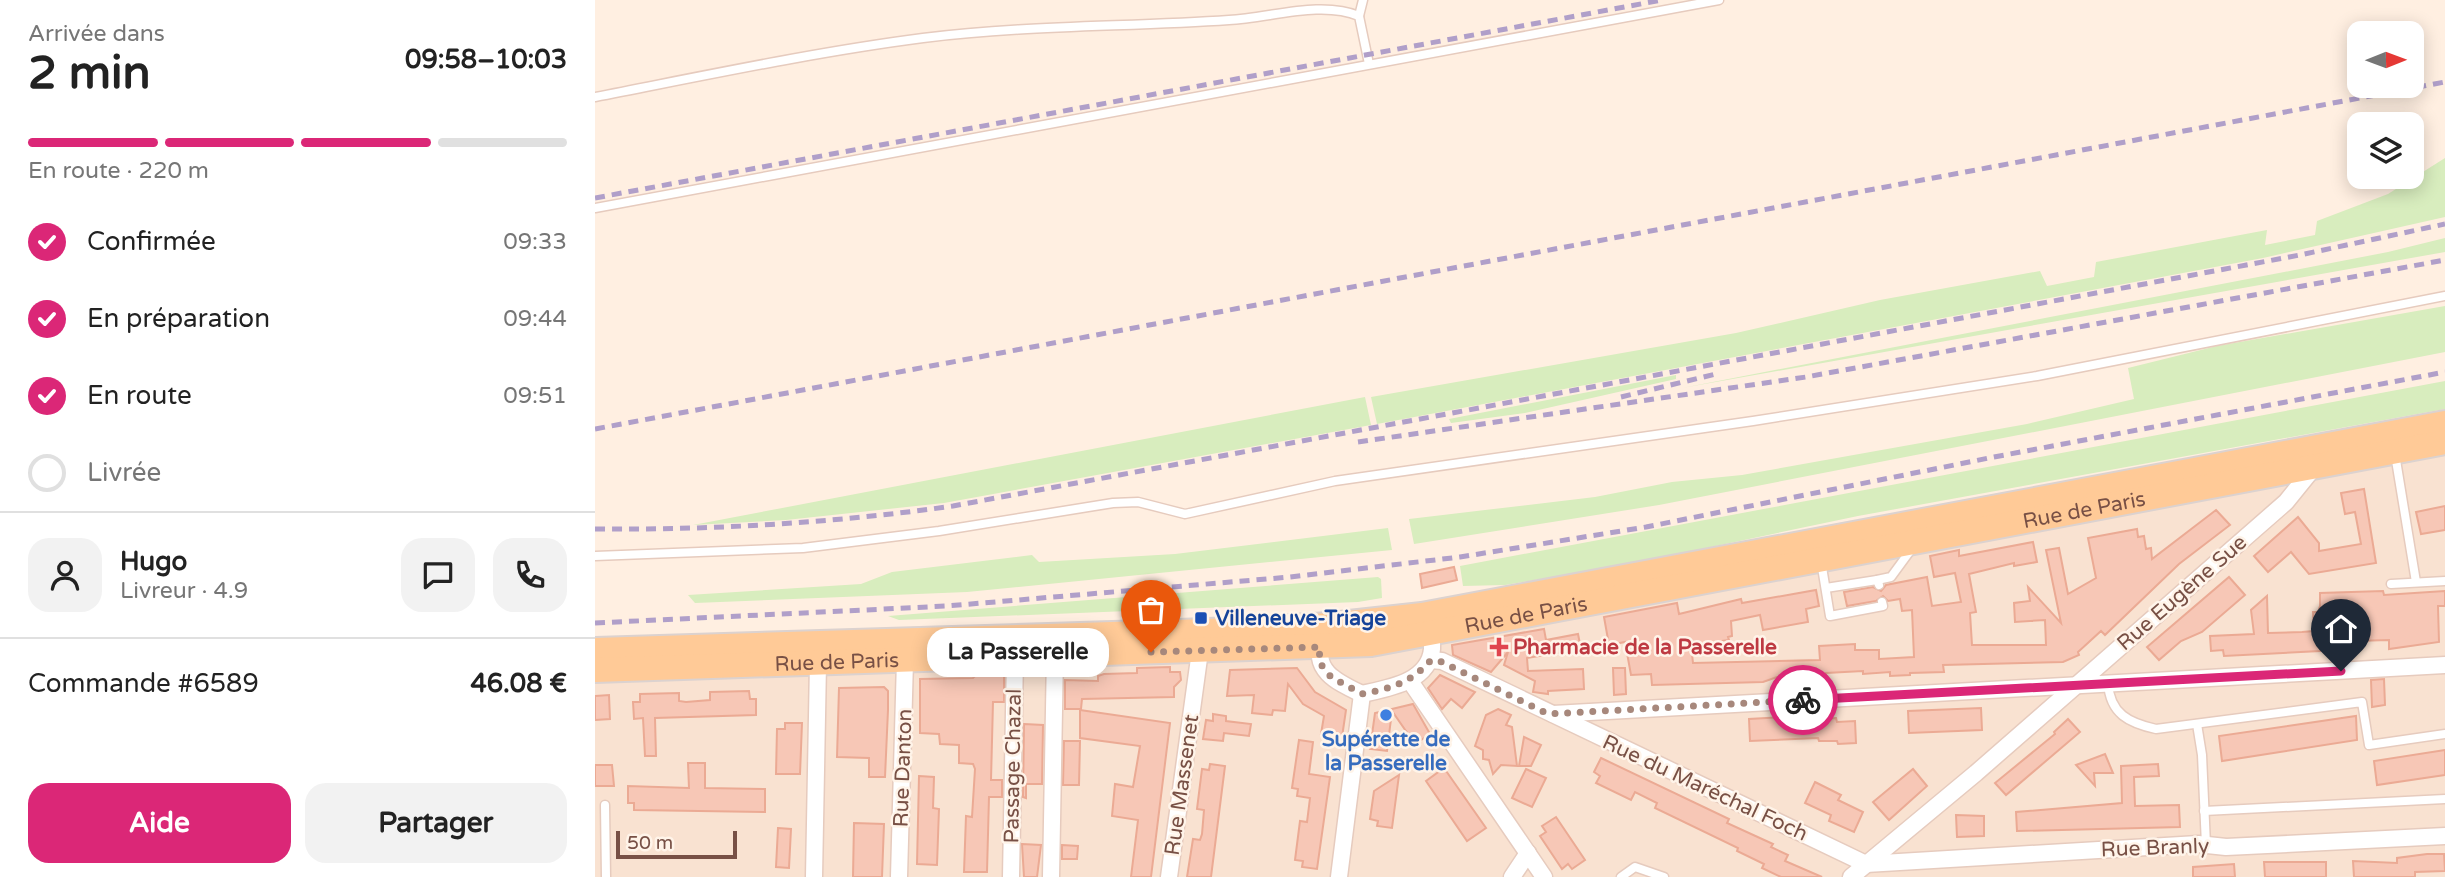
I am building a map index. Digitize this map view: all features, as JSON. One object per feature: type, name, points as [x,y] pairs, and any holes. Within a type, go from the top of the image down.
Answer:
[{"type":"main road","name":"Rue de Paris","points":[[1427,624],[2445,423]]},
{"type":"main road","name":"Rue de Paris","points":[[595,670],[1200,651],[1427,624],[1916,543],[2445,442]]},
{"type":"main road","name":"Rue de Paris","points":[[595,650],[1208,631],[1326,636]]},
{"type":"street","name":"Rue Eugène Sue","points":[[1850,877],[1976,773],[2286,502],[2316,466]]},
{"type":"street","points":[[1326,636],[1319,662],[1326,671],[1362,694],[1410,681],[1431,660],[1427,624]]},
{"type":"street","name":"Rue Massenet","points":[[1169,877],[1200,651]]},
{"type":"street","points":[[1051,877],[1055,654]]},
{"type":"street","name":"Passage Chazal","points":[[1011,877],[1015,656]]},
{"type":"street","name":"Rue Danton","points":[[899,877],[905,660]]},
{"type":"street","name":"Rue du Maréchal Foch","points":[[1431,660],[1442,662],[1866,864]]},
{"type":"street","points":[[814,877],[818,663]]},
{"type":"street","points":[[1548,714],[2445,665]]},
{"type":"street","points":[[1410,681],[1544,877]]},
{"type":"street","points":[[1339,877],[1362,694]]},
{"type":"street","name":"Rue Branly","points":[[1866,864],[2206,845],[2226,847],[2445,836]]},
{"type":"street","points":[[1512,877],[1528,853]]},
{"type":"lane","points":[[1363,0],[1359,16],[1369,64]]},
{"type":"lane","points":[[595,208],[1719,0]]},
{"type":"lane","points":[[595,97],[922,38],[1032,28],[1228,20],[1309,8],[1347,11],[1359,16]]},
{"type":"lane","points":[[595,556],[803,548],[939,531],[1113,503],[1138,502],[1185,514],[1335,481],[1753,421],[2037,376],[2445,296]]},
{"type":"lane","points":[[2395,451],[2416,582]]},
{"type":"lane","points":[[1826,588],[1851,587],[1891,577],[1916,543]]},
{"type":"lane","points":[[1821,558],[1830,616],[1855,609],[1883,606],[1882,602]]},
{"type":"lane","points":[[2391,584],[2445,581]]},
{"type":"lane","points":[[2108,683],[2109,696],[2116,710],[2133,724],[2156,729],[2362,702],[2369,745],[2445,734]]},
{"type":"lane","points":[[2197,724],[2202,755],[2206,845]]},
{"type":"lane","points":[[2204,811],[2445,799]]},
{"type":"lane","points":[[605,805],[606,877]]},
{"type":"lane","points":[[595,844],[605,844]]},
{"type":"lane","points":[[1621,877],[1635,867],[1664,877]]},
{"type":"shaded area","points":[[2445,454],[2445,877],[595,877],[595,678],[1377,650]]},
{"type":"green space","points":[[2445,158],[2445,217],[2263,258],[1377,424],[1371,397],[1736,333],[1880,300],[2040,271],[2047,286],[2094,277],[2096,262],[2267,230],[2265,245],[2315,235],[2317,221],[2396,189],[2424,189],[2424,171]]},
{"type":"green space","points":[[2445,238],[2445,252],[1682,388],[2388,252]]},
{"type":"green space","points":[[2445,306],[2445,352],[1659,505],[1414,544],[1409,519],[1595,497],[1672,482],[1742,475],[2027,424],[2134,399],[2128,368],[2217,346]]},
{"type":"green space","points":[[1676,375],[1676,379],[1525,413],[1451,423],[1449,419]]},
{"type":"green space","points":[[2445,381],[2445,409],[1858,516],[1630,564],[1505,585],[1463,586],[1460,566]]},
{"type":"green space","points":[[1365,397],[1371,425],[944,503],[786,520],[693,525]]},
{"type":"green space","points":[[1388,528],[1392,550],[967,592],[695,603],[688,595],[861,584],[892,572],[1032,555],[1039,562],[1175,554]]},
{"type":"green space","points":[[1378,577],[1381,579],[1382,598],[1358,602],[899,620],[888,616]]},
{"type":"building","points":[[2364,489],[2376,563],[2309,574],[2291,552],[2268,572],[2254,556],[2298,517],[2319,543],[2319,551],[2361,544],[2355,512],[2345,514],[2341,493]]},
{"type":"building","points":[[2445,506],[2445,530],[2421,534],[2416,512]]},
{"type":"building","points":[[2216,510],[2230,525],[2179,564],[2105,635],[2101,631],[2078,652],[2079,655],[2063,662],[1943,665],[1944,672],[1910,675],[1890,676],[1890,672],[1863,674],[1863,671],[1826,673],[1826,676],[1777,677],[1763,682],[1652,685],[1651,674],[1631,675],[1625,642],[1609,645],[1604,617],[1677,603],[1679,614],[1741,599],[1742,603],[1816,590],[1819,606],[1806,609],[1808,622],[1763,630],[1760,615],[1731,621],[1732,636],[1728,637],[1729,640],[1691,645],[1693,663],[1820,660],[1819,646],[1855,644],[1855,650],[1879,650],[1879,659],[1914,657],[1912,610],[1902,611],[1900,599],[1888,601],[1883,596],[1876,601],[1847,606],[1844,592],[1873,587],[1881,591],[1886,585],[1927,577],[1932,606],[1961,602],[1955,573],[1934,577],[1930,556],[1959,550],[1959,556],[2033,542],[2037,562],[2014,566],[2014,563],[1969,574],[1976,612],[1970,613],[1972,645],[2046,645],[2045,620],[2015,622],[2014,603],[2030,601],[2028,587],[2061,623],[2046,550],[2059,548],[2068,594],[2096,578],[2088,538],[2137,529],[2138,537],[2144,536],[2146,549],[2151,548],[2152,559]]},
{"type":"building","points":[[1454,567],[1457,580],[1422,588],[1420,574]]},
{"type":"building","points":[[2229,577],[2245,595],[2202,632],[2181,641],[2159,660],[2147,647]]},
{"type":"building","points":[[2383,591],[2384,595],[2445,591],[2445,606],[2438,606],[2439,642],[2389,649],[2389,640],[2320,642],[2320,651],[2224,656],[2223,650],[2211,651],[2210,636],[2254,634],[2251,610],[2267,596],[2268,633],[2302,632],[2314,631],[2313,612],[2318,612],[2320,593]]},
{"type":"building","points":[[1544,629],[1546,640],[1578,634],[1581,649],[1527,658],[1528,671],[1583,669],[1584,689],[1548,691],[1548,694],[1533,692],[1535,681],[1504,665],[1508,652],[1491,672],[1453,655],[1452,645]]},
{"type":"building","points":[[1170,667],[1170,672],[1180,672],[1181,680],[1174,687],[1174,697],[1082,699],[1081,709],[1065,709],[1065,680],[1098,681],[1098,676],[1104,674],[1137,673],[1137,668]]},
{"type":"building","points":[[1297,668],[1315,692],[1346,710],[1342,737],[1321,734],[1324,716],[1303,704],[1288,684],[1285,711],[1273,710],[1272,715],[1252,713],[1254,695],[1227,696],[1230,670]]},
{"type":"building","points":[[1613,668],[1625,668],[1626,694],[1614,695]]},
{"type":"building","points":[[1001,671],[1004,677],[1004,702],[993,702],[991,780],[1002,780],[1002,797],[989,797],[987,872],[964,872],[966,816],[972,817],[975,769],[973,764],[959,763],[959,745],[940,744],[939,734],[920,733],[920,679],[973,678],[979,672]]},
{"type":"building","points":[[1440,675],[1475,692],[1462,708],[1451,699],[1442,709],[1428,688]]},
{"type":"building","points":[[2384,679],[2385,705],[2372,707],[2371,680]]},
{"type":"building","points":[[884,687],[888,691],[885,777],[869,777],[869,758],[837,757],[839,688]]},
{"type":"building","points":[[749,691],[750,699],[756,699],[756,715],[655,718],[656,756],[645,756],[643,718],[634,719],[633,702],[640,702],[640,694],[679,693],[679,701],[686,702],[710,700],[710,692]]},
{"type":"building","points":[[609,695],[610,719],[595,720],[595,696]]},
{"type":"building","points":[[1413,704],[1430,734],[1415,744],[1392,711],[1387,751],[1370,749],[1375,713]]},
{"type":"building","points":[[1981,708],[1982,730],[1909,733],[1908,711]]},
{"type":"building","points":[[1498,709],[1511,715],[1506,725],[1512,727],[1517,766],[1501,765],[1493,774],[1489,760],[1483,759],[1483,750],[1475,746],[1486,715]]},
{"type":"building","points":[[1080,710],[1170,723],[1151,877],[1131,877],[1138,820],[1112,816],[1115,784],[1133,787],[1140,746],[1080,738]]},
{"type":"building","points":[[1213,714],[1226,716],[1226,721],[1251,724],[1249,736],[1224,733],[1223,741],[1203,739],[1206,720],[1213,721]]},
{"type":"building","points":[[1801,716],[1801,720],[1836,718],[1837,722],[1855,721],[1856,743],[1838,744],[1837,741],[1819,741],[1818,738],[1750,741],[1749,719]]},
{"type":"building","points":[[2356,716],[2357,740],[2222,761],[2219,736]]},
{"type":"building","points":[[2068,719],[2080,732],[2006,795],[1995,783],[2055,734]]},
{"type":"building","points":[[785,723],[802,723],[800,774],[776,774],[777,729],[785,729]]},
{"type":"building","points":[[1024,724],[1043,725],[1042,784],[1026,784],[1026,798],[1023,797]]},
{"type":"building","points":[[1524,737],[1541,745],[1531,766],[1519,766]]},
{"type":"building","points":[[1299,740],[1313,742],[1309,774],[1330,777],[1317,869],[1302,867],[1303,861],[1295,860],[1300,821],[1307,822],[1310,798],[1297,796],[1298,789],[1292,788]]},
{"type":"building","points":[[1064,741],[1080,741],[1079,785],[1063,785]]},
{"type":"building","points":[[2445,750],[2445,775],[2377,785],[2374,761]]},
{"type":"building","points":[[2105,754],[2113,773],[2094,773],[2095,786],[2076,765]]},
{"type":"building","points":[[1601,758],[1729,819],[1727,823],[1773,844],[1771,847],[1788,855],[1785,861],[1822,877],[1781,877],[1762,868],[1764,864],[1737,851],[1738,848],[1655,808],[1657,803],[1635,792],[1631,800],[1596,783],[1600,776],[1594,772]]},
{"type":"building","points":[[688,763],[705,763],[705,788],[765,789],[765,812],[634,810],[634,803],[628,803],[628,786],[689,788]]},
{"type":"building","points":[[1210,764],[1225,766],[1211,877],[1187,877],[1193,839],[1200,840],[1202,834],[1204,810],[1197,809],[1202,769],[1209,770]]},
{"type":"building","points":[[2158,764],[2159,776],[2134,777],[2135,806],[2179,805],[2180,827],[2017,831],[2016,812],[2122,803],[2121,766]]},
{"type":"building","points":[[595,765],[612,765],[614,786],[595,786]]},
{"type":"building","points":[[1444,768],[1486,828],[1467,841],[1426,781]]},
{"type":"building","points":[[1526,769],[1546,778],[1532,807],[1512,798]]},
{"type":"building","points":[[1913,769],[1927,786],[1889,820],[1873,802]]},
{"type":"building","points":[[1399,775],[1392,828],[1377,826],[1378,821],[1370,819],[1374,791]]},
{"type":"building","points":[[919,776],[934,777],[933,808],[939,809],[937,865],[917,864]]},
{"type":"building","points":[[1815,782],[1841,795],[1838,800],[1863,812],[1854,832],[1829,821],[1831,815],[1805,803]]},
{"type":"building","points":[[1956,815],[1984,816],[1984,836],[1957,837]]},
{"type":"building","points":[[1556,817],[1585,860],[1572,869],[1568,864],[1562,869],[1540,836],[1546,832],[1542,826]]},
{"type":"building","points":[[854,823],[884,824],[882,877],[853,877]]},
{"type":"building","points":[[778,828],[791,829],[789,868],[776,867]]},
{"type":"building","points":[[1022,844],[1041,845],[1037,877],[1024,877]]},
{"type":"building","points":[[1062,845],[1078,846],[1077,859],[1062,859]]},
{"type":"building","points":[[2444,854],[2445,871],[2415,872],[2415,877],[2354,877],[2353,861],[2397,863],[2397,858]]},
{"type":"building","points":[[2264,862],[2326,862],[2326,877],[2265,877]]},
{"type":"building","points":[[2234,864],[2235,877],[2193,877],[2193,867]]},
{"type":"railway","points":[[595,198],[1662,0]]},
{"type":"railway","points":[[595,429],[2445,82]]},
{"type":"railway","points":[[595,529],[774,524],[953,506],[2300,255],[2445,224]]},
{"type":"railway","points":[[1358,442],[1806,377],[2445,260]]},
{"type":"railway","points":[[595,623],[947,606],[1290,577],[1460,557],[1646,527],[1994,457],[2445,372]]},
{"type":"railway","points":[[1621,397],[1720,373]]},
{"type":"way so far","points":[[1151,652],[1320,647],[1319,662],[1331,677],[1362,694],[1397,687],[1410,681],[1431,660],[1442,662],[1548,714],[1803,700]]},
{"type":"place","name":"Villeneuve-Triage","points":[[1201,618]]},
{"type":"place","name":"Pharmacie de la Passerelle","points":[[1499,647]]},
{"type":"place","name":"La Passerelle","points":[[1151,652]]},
{"type":"place","name":"Supérette de la Passerelle","points":[[1386,715]]},
{"type":"route","points":[[1803,700],[2341,671]]}]
